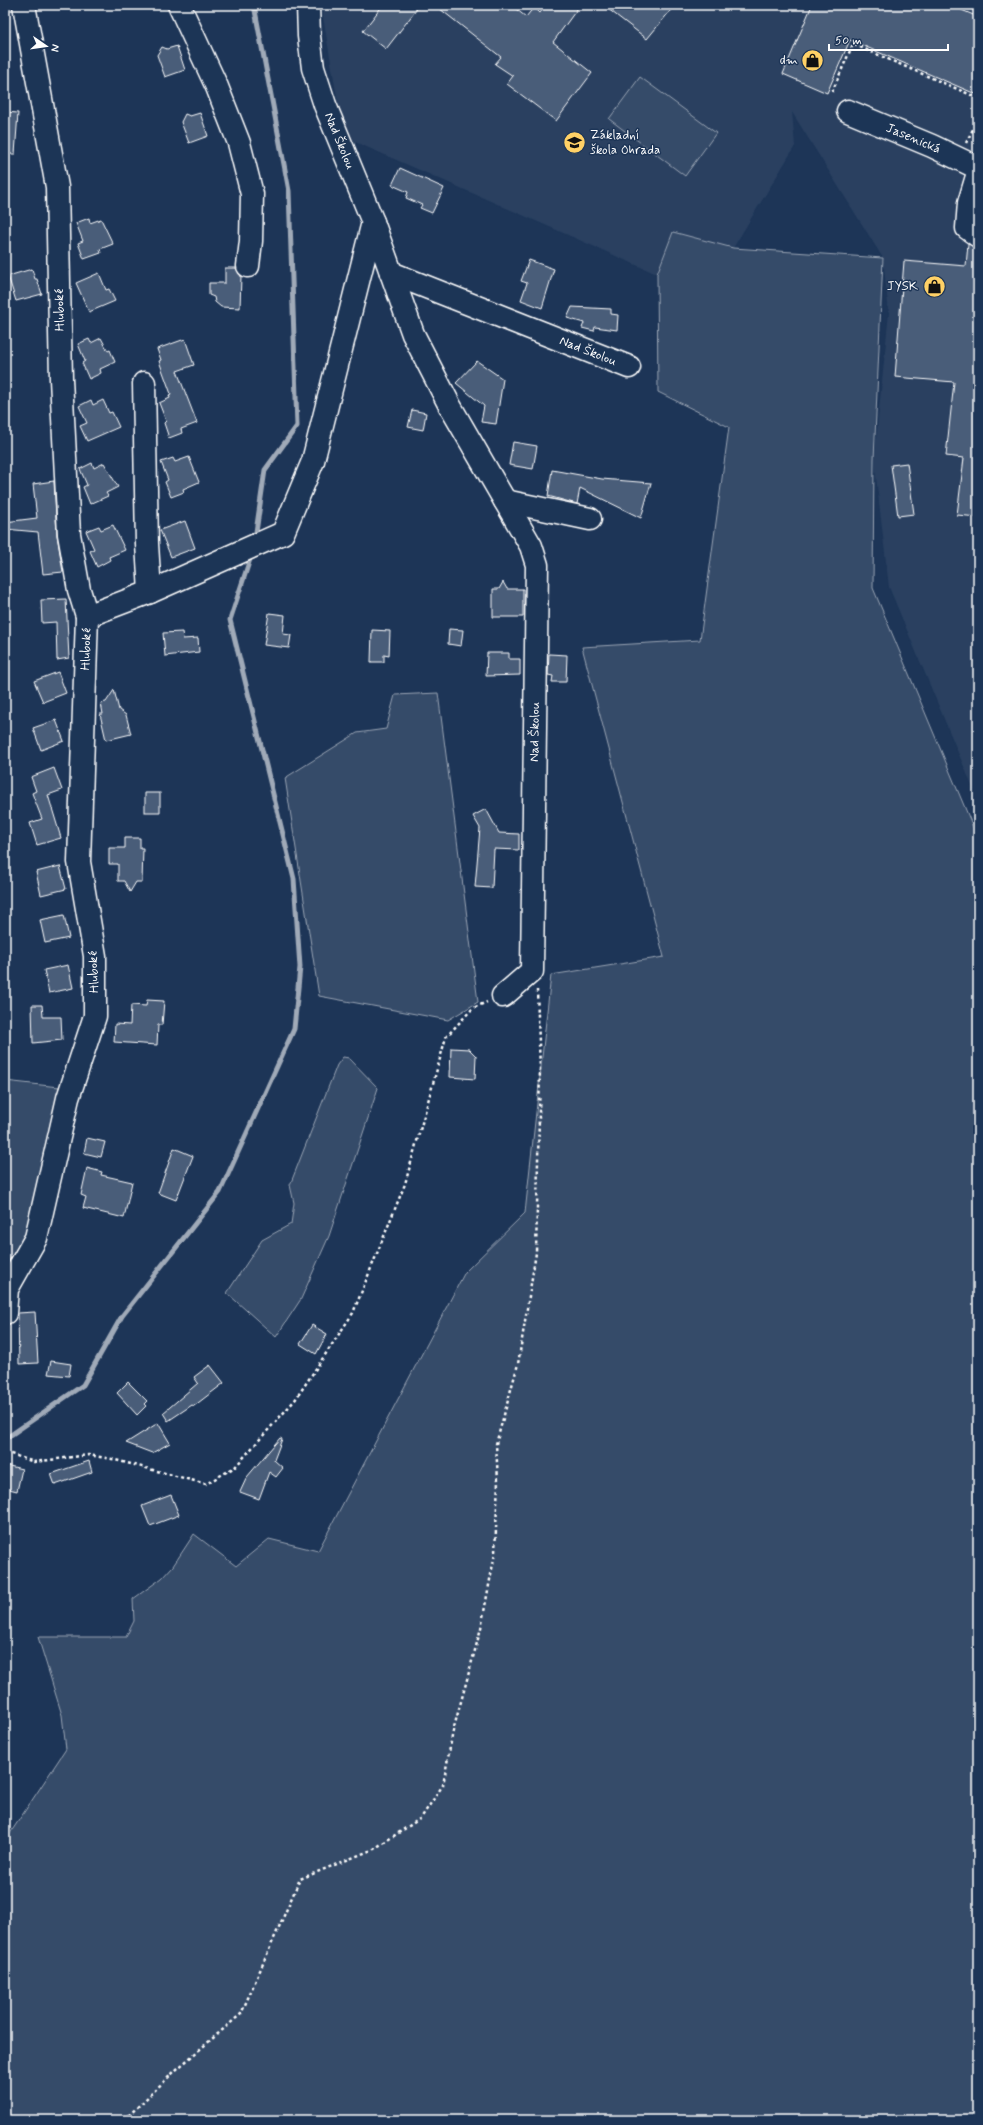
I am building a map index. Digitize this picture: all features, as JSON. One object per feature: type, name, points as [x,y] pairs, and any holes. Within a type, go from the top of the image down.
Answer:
[{"type":"street","name":"Hluboké","points":[[5,1313],[7,1289],[36,1238],[68,1098],[95,1016],[95,956],[79,862],[87,616],[79,590],[69,534],[61,379],[57,186],[24,5]]},
{"type":"street","points":[[179,5],[217,87],[239,143],[252,194],[251,241],[248,266]]},
{"type":"street","name":"Nad Školou","points":[[308,5],[309,36],[313,68],[325,105],[373,222],[413,334],[450,406],[532,546],[537,565],[532,971]]},
{"type":"street","name":"Jasenická","points":[[848,111],[932,146],[978,168]]},
{"type":"street","points":[[978,173],[969,203],[968,228],[978,236]]},
{"type":"street","name":"Hluboké","points":[[87,616],[150,592],[283,533],[314,461],[373,222]]},
{"type":"street","name":"Nad Školou","points":[[391,273],[629,367]]},
{"type":"street","points":[[144,383],[147,544],[150,592]]},
{"type":"street","points":[[505,501],[590,518]]},
{"type":"street","points":[[503,996],[532,971]]},
{"type":"path","points":[[832,92],[853,44],[978,98]]},
{"type":"path","points":[[124,2120],[177,2069],[241,2014],[300,1879],[374,1849],[421,1818],[443,1785],[453,1731],[481,1628],[495,1554],[498,1481],[496,1444],[518,1364],[536,1254],[540,1069],[537,991],[532,971]]},
{"type":"path","points":[[5,1452],[34,1462],[88,1455],[112,1459],[206,1484],[235,1467],[295,1400],[353,1313],[405,1184],[446,1037],[473,1008],[503,996]]},
{"type":"shaded area","points":[[321,5],[978,5],[978,800],[889,587],[874,459],[889,313],[883,258],[792,112],[795,146],[733,248],[673,232],[657,274],[344,137]]},
{"type":"shaded area","points":[[640,77],[716,133],[685,176],[609,119]]},
{"type":"shaded area","points":[[673,232],[733,248],[883,258],[874,459],[873,588],[978,839],[978,2120],[5,2120],[5,1841],[66,1749],[62,1715],[38,1637],[126,1637],[134,1621],[133,1599],[162,1578],[173,1566],[194,1534],[236,1566],[269,1539],[318,1551],[465,1272],[525,1213],[551,975],[664,957],[582,647],[700,640],[729,427],[658,392],[657,274]]},
{"type":"shaded area","points":[[438,693],[478,1002],[448,1020],[319,996],[285,778],[357,733],[386,729],[395,695]]},
{"type":"shaded area","points":[[343,1057],[349,1058],[378,1088],[329,1236],[301,1299],[276,1337],[227,1293],[262,1240],[291,1224],[294,1203],[290,1185],[337,1065]]},
{"type":"shaded area","points":[[5,1081],[68,1088],[18,1258],[5,1277]]},
{"type":"building","points":[[383,5],[420,5],[386,49],[363,31]]},
{"type":"building","points":[[435,5],[511,5],[526,17],[534,7],[540,13],[546,5],[580,5],[553,42],[592,73],[556,121],[507,84],[513,76],[495,64],[501,57]]},
{"type":"building","points":[[603,5],[675,5],[647,39]]},
{"type":"building","points":[[812,5],[950,5],[978,17],[978,95],[850,40],[827,93],[783,74]]},
{"type":"building","points":[[177,46],[185,70],[165,77],[157,55],[162,47],[167,49]]},
{"type":"building","points":[[5,112],[18,113],[15,154],[5,154]]},
{"type":"building","points":[[200,113],[208,136],[189,143],[181,122],[185,114],[190,116]]},
{"type":"building","points":[[400,168],[444,188],[432,213],[420,208],[422,205],[406,198],[408,192],[392,185]]},
{"type":"building","points":[[89,218],[90,223],[101,219],[113,244],[100,249],[101,253],[84,259],[78,243],[83,241],[76,223]]},
{"type":"building","points":[[968,244],[978,248],[978,517],[957,515],[964,458],[946,456],[954,382],[895,377],[904,261],[966,266]]},
{"type":"building","points":[[529,260],[554,269],[542,308],[521,300],[527,283],[521,281]]},
{"type":"building","points":[[225,268],[236,268],[241,276],[240,308],[221,307],[215,302],[214,297],[209,295],[209,283],[225,283]]},
{"type":"building","points":[[32,269],[42,294],[16,301],[8,276]]},
{"type":"building","points":[[99,273],[106,290],[109,289],[115,301],[89,312],[76,283]]},
{"type":"building","points":[[572,307],[611,309],[611,314],[618,315],[617,330],[595,327],[594,331],[582,328],[584,323],[567,318]]},
{"type":"building","points":[[101,338],[108,351],[110,350],[115,362],[100,369],[101,373],[89,379],[82,363],[85,361],[78,344],[89,339],[91,343]]},
{"type":"building","points":[[185,339],[194,365],[177,371],[197,423],[181,429],[182,433],[169,438],[164,423],[166,421],[159,403],[170,398],[169,395],[171,394],[159,361],[161,360],[157,349]]},
{"type":"building","points":[[477,361],[503,379],[496,424],[481,422],[484,406],[456,383]]},
{"type":"building","points":[[91,400],[93,405],[103,400],[109,413],[112,412],[119,427],[87,441],[80,426],[87,423],[79,406]]},
{"type":"building","points":[[412,410],[426,413],[423,430],[408,427]]},
{"type":"building","points":[[513,442],[537,446],[533,469],[509,465]]},
{"type":"building","points":[[189,457],[199,482],[183,489],[184,492],[171,497],[165,482],[168,480],[161,462],[173,458],[175,462]]},
{"type":"building","points":[[92,463],[94,468],[104,463],[118,487],[106,493],[108,496],[90,504],[83,487],[87,485],[80,469]]},
{"type":"building","points":[[907,463],[914,514],[898,516],[891,465]]},
{"type":"building","points":[[552,470],[602,479],[651,483],[641,518],[580,488],[577,504],[548,496]]},
{"type":"building","points":[[54,481],[57,535],[63,572],[43,574],[38,532],[5,529],[5,522],[37,518],[33,484]]},
{"type":"building","points":[[185,521],[195,548],[171,557],[160,530]]},
{"type":"building","points":[[113,525],[125,550],[109,557],[110,560],[97,567],[90,551],[94,549],[86,531],[99,526],[101,530]]},
{"type":"building","points":[[503,582],[507,589],[523,589],[523,617],[493,617],[493,589],[499,589]]},
{"type":"building","points":[[66,599],[69,658],[57,660],[56,622],[42,623],[41,600]]},
{"type":"building","points":[[269,613],[285,615],[283,634],[291,635],[289,648],[264,645]]},
{"type":"building","points":[[449,629],[463,630],[461,646],[448,644]]},
{"type":"building","points":[[372,630],[390,631],[389,656],[384,655],[384,662],[371,662]]},
{"type":"building","points":[[182,632],[183,639],[198,638],[199,652],[165,656],[163,633]]},
{"type":"building","points":[[487,653],[509,653],[509,659],[520,659],[520,675],[486,676]]},
{"type":"building","points":[[549,654],[567,655],[566,682],[552,682],[553,676],[548,675]]},
{"type":"building","points":[[58,672],[66,693],[43,702],[34,681]]},
{"type":"building","points":[[114,690],[119,710],[126,715],[131,734],[106,740],[100,714],[103,714],[101,703],[106,702]]},
{"type":"building","points":[[56,720],[64,741],[41,750],[33,728]]},
{"type":"building","points":[[54,768],[62,790],[48,795],[61,838],[37,845],[30,823],[42,819],[32,793],[36,791],[31,777]]},
{"type":"building","points":[[145,793],[160,793],[160,812],[145,812]]},
{"type":"building","points":[[486,809],[499,833],[519,834],[519,850],[494,849],[492,888],[475,887],[480,828],[473,816]]},
{"type":"building","points":[[125,838],[140,838],[140,848],[143,848],[142,882],[136,882],[130,892],[124,881],[118,881],[118,864],[109,864],[109,848],[125,848]]},
{"type":"building","points":[[60,866],[66,889],[41,895],[36,872]]},
{"type":"building","points":[[64,915],[69,938],[45,943],[40,920]]},
{"type":"building","points":[[68,965],[73,988],[49,993],[44,970]]},
{"type":"building","points":[[147,1000],[164,1001],[162,1025],[158,1025],[157,1045],[114,1042],[115,1024],[130,1025],[131,1005],[146,1006]]},
{"type":"building","points":[[32,1005],[42,1005],[43,1017],[61,1017],[62,1040],[33,1043]]},
{"type":"building","points":[[451,1048],[469,1049],[476,1056],[475,1079],[450,1077]]},
{"type":"building","points":[[87,1138],[105,1142],[101,1157],[84,1153]]},
{"type":"building","points":[[174,1148],[193,1156],[176,1200],[158,1193]]},
{"type":"building","points":[[87,1168],[102,1172],[101,1175],[132,1182],[124,1218],[83,1208],[86,1197],[81,1195]]},
{"type":"building","points":[[35,1312],[38,1363],[19,1364],[18,1313]]},
{"type":"building","points":[[312,1325],[327,1334],[316,1354],[300,1344]]},
{"type":"building","points":[[51,1361],[71,1364],[69,1376],[48,1374]]},
{"type":"building","points":[[210,1365],[224,1383],[194,1406],[192,1405],[168,1421],[163,1413],[198,1383],[194,1377]]},
{"type":"building","points":[[128,1382],[147,1401],[144,1404],[146,1406],[137,1415],[117,1393]]},
{"type":"building","points":[[158,1423],[170,1443],[152,1453],[126,1443]]},
{"type":"building","points":[[280,1438],[282,1439],[274,1460],[283,1468],[276,1477],[269,1472],[259,1499],[240,1492],[247,1477]]},
{"type":"building","points":[[89,1461],[92,1472],[55,1485],[51,1474]]},
{"type":"building","points":[[5,1465],[22,1469],[17,1491],[5,1488]]},
{"type":"building","points":[[171,1495],[179,1515],[150,1526],[142,1506]]},
{"type":"waterway","points":[[254,5],[289,191],[297,426],[265,470],[255,539]]},
{"type":"waterway","points":[[5,1439],[83,1385],[122,1316],[220,1192],[294,1029],[300,967],[294,879],[230,620],[252,553]]},
{"type":"place","name":"dm","points":[[813,60]]},
{"type":"place","name":"Základní škola Ohrada","points":[[575,142]]},
{"type":"place","name":"JYSK","points":[[934,286]]}]
